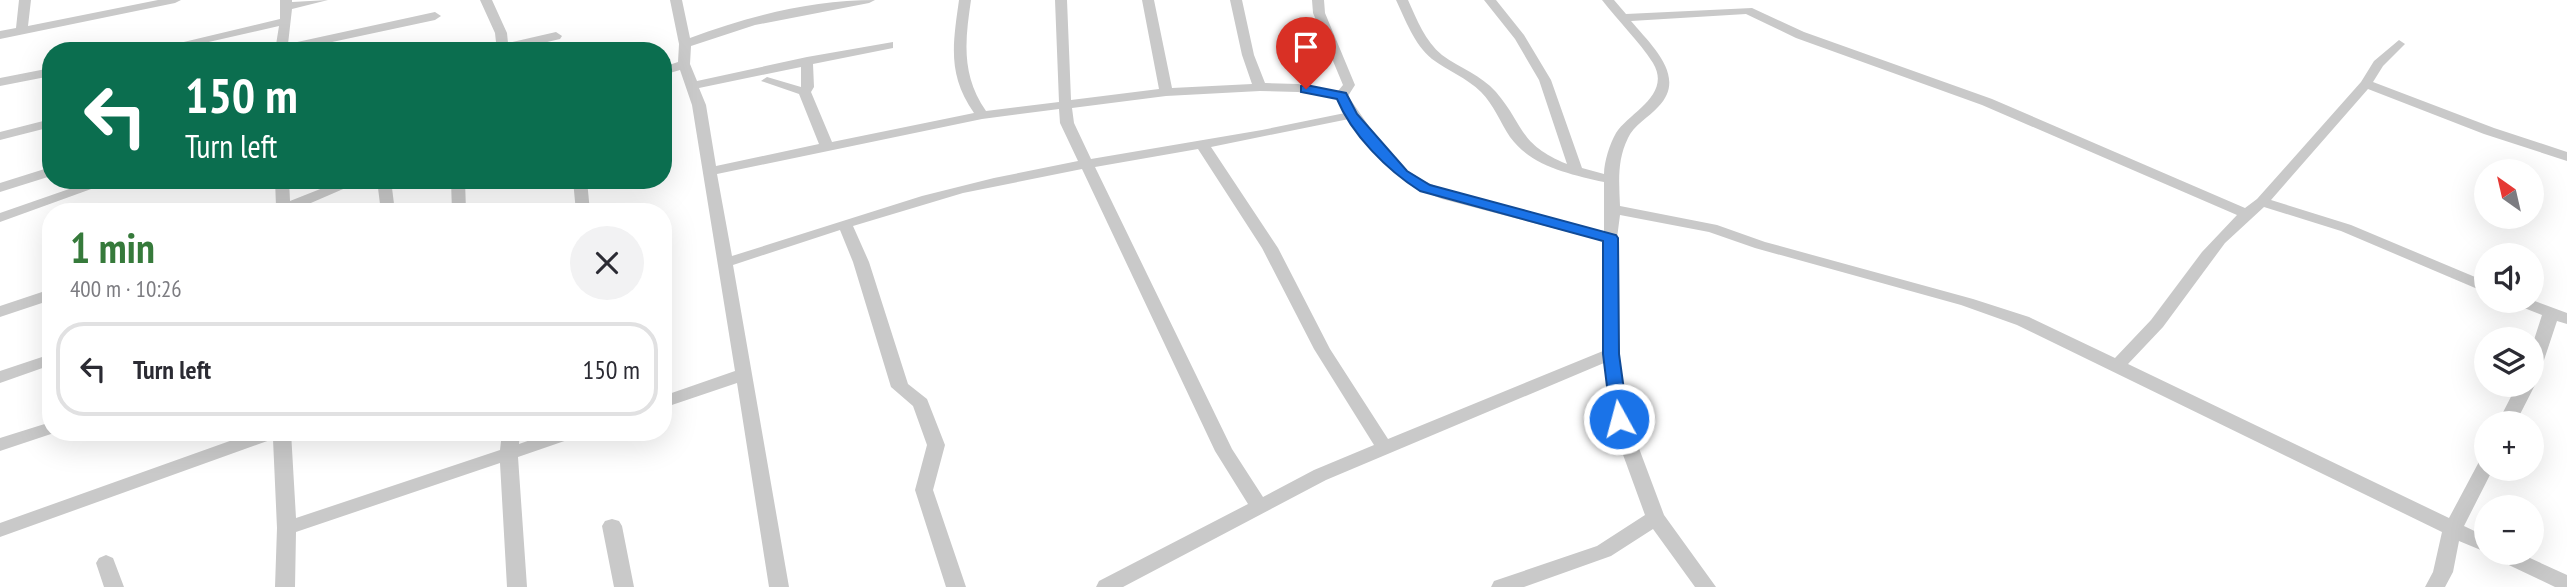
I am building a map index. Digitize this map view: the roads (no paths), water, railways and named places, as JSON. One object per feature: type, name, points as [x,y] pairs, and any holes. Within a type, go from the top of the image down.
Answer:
[{"type":"street","points":[[22,30],[25,0]]},
{"type":"street","points":[[0,35],[150,2],[175,0]]},
{"type":"street","points":[[282,42],[286,4],[321,0]]},
{"type":"street","points":[[486,0],[501,33],[502,42]]},
{"type":"street","points":[[676,0],[685,44],[684,64],[699,105],[779,587]]},
{"type":"street","points":[[685,44],[720,30],[827,3],[869,0]]},
{"type":"street","points":[[965,0],[959,69],[967,96],[982,115]]},
{"type":"street","points":[[1061,0],[1067,123],[1224,451],[1259,508]]},
{"type":"street","points":[[1148,0],[1166,92]]},
{"type":"street","points":[[1236,0],[1248,55],[1260,87]]},
{"type":"street","points":[[1318,0],[1319,13],[1349,85],[1342,96]]},
{"type":"street","points":[[1402,0],[1417,34],[1432,53],[1468,75],[1491,95],[1520,140],[1533,152],[1576,171],[1612,180]]},
{"type":"street","points":[[1490,0],[1520,38],[1545,80],[1576,171]]},
{"type":"street","points":[[1608,0],[1660,64],[1664,79],[1656,102],[1622,134],[1611,167],[1611,354],[1619,419],[1655,518],[1706,587]]},
{"type":"street","points":[[1625,18],[1748,10],[1800,35],[1987,103],[2245,214]]},
{"type":"street","points":[[317,42],[435,16]]},
{"type":"street","points":[[192,42],[286,21]]},
{"type":"street","points":[[533,42],[556,36]]},
{"type":"street","points":[[2117,366],[2160,320],[2199,264],[2245,214],[2262,202],[2366,84],[2378,64],[2399,44]]},
{"type":"street","points":[[692,86],[889,45]]},
{"type":"street","points":[[804,92],[808,86],[807,61]]},
{"type":"street","points":[[672,68],[684,64]]},
{"type":"street","points":[[0,82],[42,74]]},
{"type":"street","points":[[767,81],[804,92]]},
{"type":"street","points":[[2366,84],[2489,131],[2567,157]]},
{"type":"street","points":[[710,171],[982,115],[1064,104],[1166,92],[1260,87],[1298,88],[1342,96]]},
{"type":"street","points":[[804,92],[827,147]]},
{"type":"street","points":[[1342,96],[1350,115],[1402,174],[1425,188],[1610,238]]},
{"type":"street","points":[[724,263],[994,182],[1203,145],[1350,115]]},
{"type":"street","points":[[0,136],[42,125]]},
{"type":"street","points":[[1203,145],[1270,248],[1322,349],[1384,447]]},
{"type":"street","points":[[0,188],[42,174]]},
{"type":"street","points":[[43,203],[83,189]]},
{"type":"street","points":[[298,203],[334,189]]},
{"type":"street","points":[[2262,202],[2346,228],[2474,283]]},
{"type":"street","points":[[0,218],[42,203]]},
{"type":"street","points":[[1613,209],[1693,223],[1760,245],[1967,302],[2023,321],[2329,467],[2474,540]]},
{"type":"street","points":[[846,226],[861,262],[900,387],[921,403],[936,444],[924,490],[956,587]]},
{"type":"street","points":[[0,312],[42,297]]},
{"type":"street","points":[[2544,348],[2559,316]]},
{"type":"street","points":[[1106,587],[1321,475],[1611,354]]},
{"type":"street","points":[[0,377],[42,362]]},
{"type":"street","points":[[672,399],[742,375]]},
{"type":"street","points":[[0,445],[42,431]]},
{"type":"street","points":[[0,530],[249,441]]},
{"type":"street","points":[[282,441],[287,528],[285,587]]},
{"type":"street","points":[[510,441],[517,587]]},
{"type":"street","points":[[287,528],[547,441]]},
{"type":"street","points":[[2435,587],[2443,572],[2452,530],[2478,481]]},
{"type":"street","points":[[1501,587],[1551,572],[1604,551],[1655,518]]},
{"type":"street","points":[[612,526],[624,587]]},
{"type":"street","points":[[106,563],[114,587]]},
{"type":"street","points":[[2527,565],[2567,584]]}]
